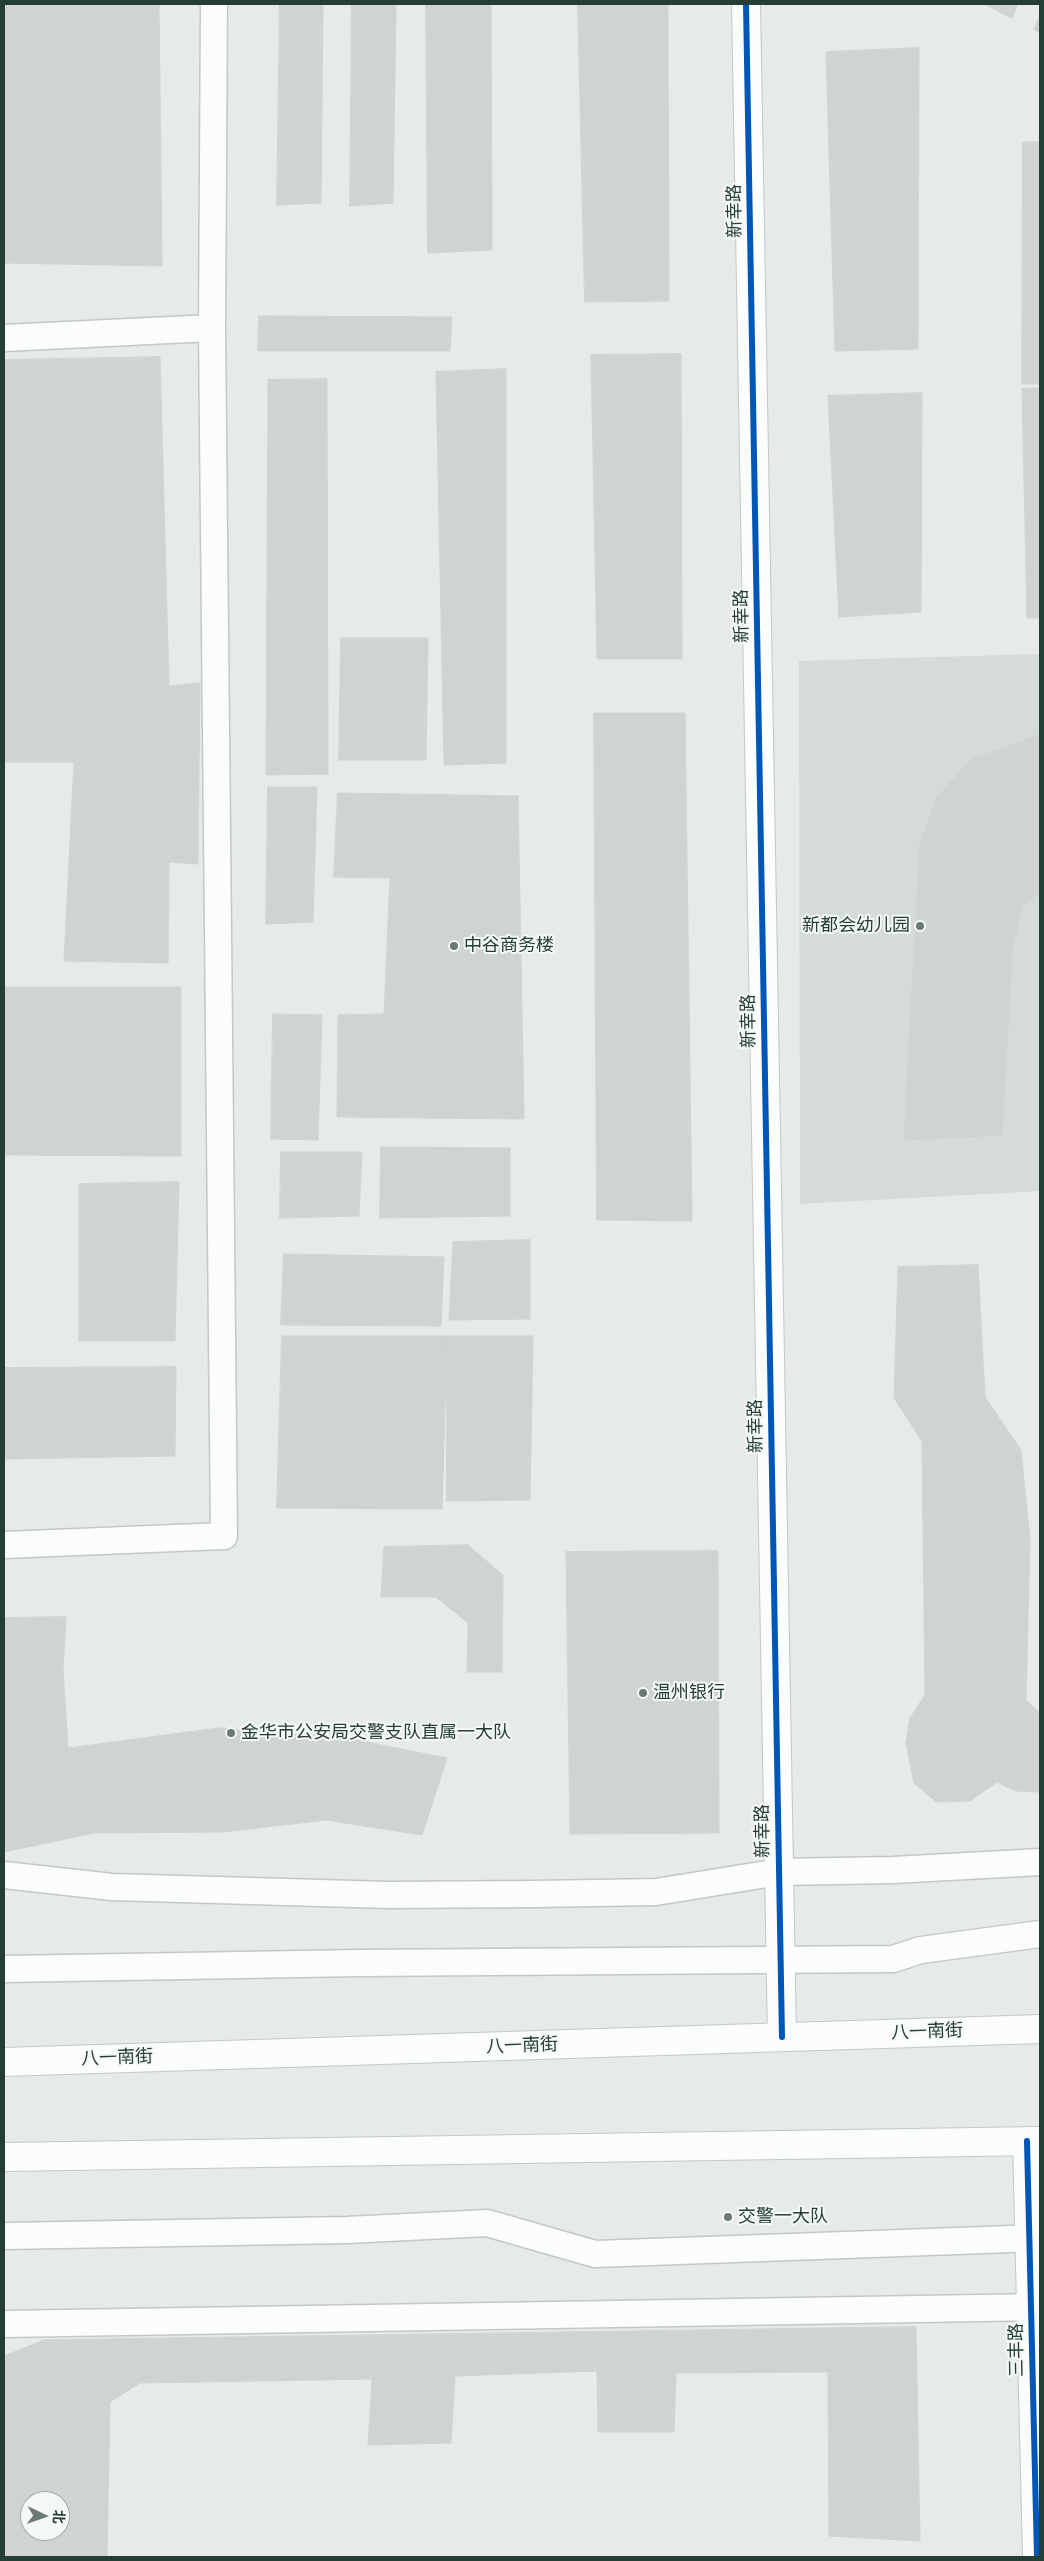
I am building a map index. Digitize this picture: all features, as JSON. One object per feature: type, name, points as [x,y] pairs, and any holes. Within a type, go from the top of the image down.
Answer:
[{"type":"street","name":"新幸路","points":[[746,4],[782,2037]]},
{"type":"street","name":"八一南街","points":[[4,2062],[1040,2029]]},
{"type":"street","points":[[4,2157],[1034,2141]]},
{"type":"street","name":"三丰路","points":[[1034,2141],[1037,2557]]},
{"type":"lane","points":[[4,1545],[224,1536],[212,328],[214,4]]},
{"type":"lane","points":[[4,338],[212,328]]},
{"type":"lane","points":[[4,1875],[112,1888],[398,1895],[656,1892],[779,1872],[893,1870],[1040,1862]]},
{"type":"lane","points":[[4,1969],[360,1963],[781,1962],[893,1959],[921,1950],[1040,1934]]},
{"type":"lane","points":[[4,2236],[347,2230],[487,2222],[595,2254],[1035,2238]]},
{"type":"lane","points":[[4,2324],[1036,2307]]},
{"type":"shaded area","name":"新都会幼儿园","points":[[1040,654],[1040,1191],[800,1204],[799,661]]},
{"type":"building","points":[[4,4],[159,4],[162,266],[4,263]]},
{"type":"building","points":[[280,4],[323,4],[321,203],[277,205]]},
{"type":"building","points":[[352,4],[396,4],[393,203],[350,206]]},
{"type":"building","points":[[426,4],[491,4],[492,250],[428,253]]},
{"type":"building","points":[[578,4],[668,4],[669,301],[585,302]]},
{"type":"building","points":[[985,4],[1018,4],[1012,18]]},
{"type":"building","points":[[1040,16],[1040,33],[1034,30]]},
{"type":"building","points":[[919,48],[918,349],[835,351],[826,52]]},
{"type":"building","points":[[1023,142],[1040,142],[1040,384],[1022,384]]},
{"type":"building","points":[[259,316],[452,317],[450,351],[258,351]]},
{"type":"building","points":[[681,354],[682,659],[597,659],[591,355]]},
{"type":"building","points":[[160,357],[169,686],[200,683],[198,864],[169,862],[168,963],[64,961],[74,762],[4,762],[4,360]]},
{"type":"building","points":[[506,369],[506,763],[444,765],[436,372]]},
{"type":"building","points":[[327,379],[328,774],[266,775],[268,380]]},
{"type":"building","points":[[1040,388],[1040,618],[1027,618],[1022,389]]},
{"type":"building","points":[[922,393],[921,612],[839,617],[828,396]]},
{"type":"building","points":[[341,638],[428,638],[426,760],[339,760]]},
{"type":"building","points":[[594,713],[685,713],[692,1221],[597,1220]]},
{"type":"building","points":[[1040,735],[1040,892],[1022,906],[1012,950],[1002,1135],[904,1140],[920,843],[938,796],[971,760]]},
{"type":"building","points":[[268,787],[317,787],[313,922],[266,924]]},
{"type":"building","name":"中谷商务楼","points":[[338,793],[518,796],[524,1119],[337,1117],[338,1015],[384,1014],[390,878],[334,877]]},
{"type":"building","points":[[4,987],[181,987],[181,1156],[4,1155]]},
{"type":"building","points":[[273,1014],[322,1015],[318,1140],[271,1139]]},
{"type":"building","points":[[381,1147],[510,1148],[510,1216],[380,1218]]},
{"type":"building","points":[[281,1152],[362,1152],[359,1216],[280,1218]]},
{"type":"building","points":[[179,1182],[175,1341],[79,1341],[79,1184]]},
{"type":"building","points":[[530,1240],[530,1319],[449,1320],[453,1242]]},
{"type":"building","points":[[284,1254],[444,1257],[441,1326],[281,1325]]},
{"type":"building","points":[[978,1265],[985,1397],[1021,1450],[1030,1540],[1026,1700],[1040,1713],[1040,1792],[1016,1791],[997,1782],[970,1801],[936,1802],[914,1783],[906,1743],[910,1718],[925,1695],[922,1441],[894,1398],[898,1267]]},
{"type":"building","points":[[282,1336],[447,1336],[442,1509],[277,1508]]},
{"type":"building","points":[[447,1336],[533,1336],[530,1500],[447,1501]]},
{"type":"building","points":[[176,1367],[175,1456],[4,1459],[4,1368]]},
{"type":"building","points":[[468,1545],[503,1575],[502,1672],[467,1672],[468,1623],[436,1597],[381,1597],[384,1547]]},
{"type":"building","name":"温州银行","points":[[718,1551],[719,1833],[570,1834],[566,1552]]},
{"type":"building","name":"金华市公安局交警支队直属一大队","points":[[66,1617],[63,1670],[68,1748],[218,1728],[346,1738],[447,1758],[422,1835],[326,1820],[223,1832],[94,1833],[4,1852],[4,1618]]},
{"type":"building","points":[[916,2327],[920,2541],[829,2536],[828,2372],[676,2373],[674,2432],[598,2432],[597,2371],[455,2376],[451,2443],[368,2445],[372,2379],[140,2383],[110,2402],[107,2557],[4,2557],[4,2356],[44,2340]]},
{"type":"cycle path","points":[[746,4],[782,2037]]},
{"type":"cycle path","points":[[1027,2141],[1037,2557]]},
{"type":"place","name":"新都会幼儿园","points":[[920,926]]},
{"type":"place","name":"中谷商务楼","points":[[454,946]]},
{"type":"place","name":"温州银行","points":[[643,1693]]},
{"type":"place","name":"金华市公安局交警支队直属一大队","points":[[231,1733]]},
{"type":"place","name":"交警一大队","points":[[728,2217]]}]
